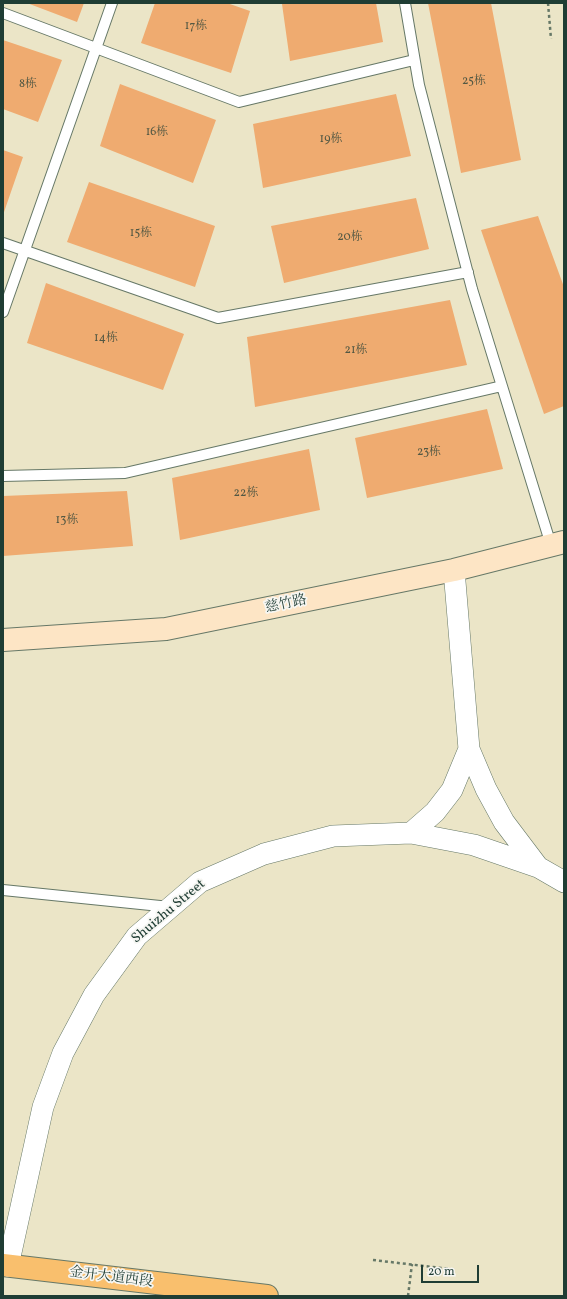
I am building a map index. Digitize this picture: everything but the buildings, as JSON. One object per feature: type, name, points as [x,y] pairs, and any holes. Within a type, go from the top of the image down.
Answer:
[{"type":"main road","name":"金开大道西段","points":[[5,1265],[267,1296]]},
{"type":"street","name":"慈竹路","points":[[3,640],[166,629],[454,570],[557,544]]},
{"type":"street","points":[[454,570],[469,749],[486,789],[504,822],[538,867]]},
{"type":"street","points":[[411,833],[435,812],[452,790],[469,749]]},
{"type":"street","name":"Shuizhu Street","points":[[5,1265],[43,1107],[63,1053],[94,995],[137,936],[200,882],[264,854],[333,836],[411,833],[474,845],[538,867],[564,882]]},
{"type":"lane","points":[[3,312],[112,3]]},
{"type":"lane","points":[[405,3],[418,85],[468,272],[502,386],[557,544]]},
{"type":"lane","points":[[3,13],[239,102],[414,60]]},
{"type":"lane","points":[[3,243],[218,318],[468,272]]},
{"type":"lane","points":[[3,476],[125,472],[502,386]]},
{"type":"lane","points":[[3,890],[171,907]]},
{"type":"path","points":[[548,3],[551,38]]},
{"type":"path","points":[[373,1260],[450,1269]]},
{"type":"path","points":[[408,1296],[412,1264]]}]
